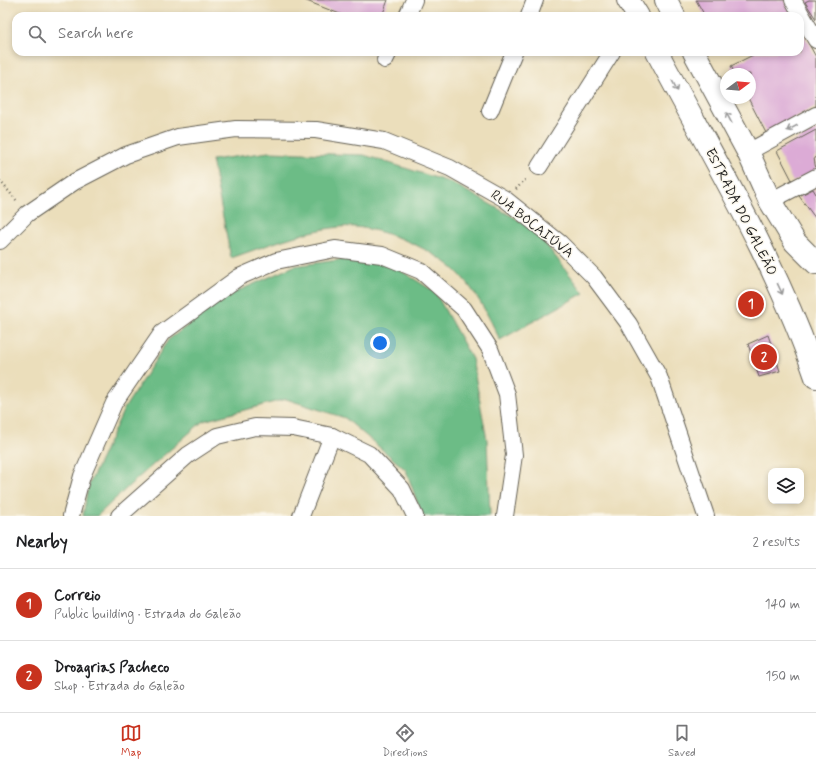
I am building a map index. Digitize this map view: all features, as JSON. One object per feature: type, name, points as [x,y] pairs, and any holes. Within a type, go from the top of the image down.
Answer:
[{"type":"main road","points":[[666,0],[672,12]]},
{"type":"main road","name":"ESTRADA DO GALEÃO","points":[[659,56],[761,248],[798,327],[815,372]]},
{"type":"main road","points":[[696,56],[748,152],[770,201],[795,242],[816,263]]},
{"type":"main road","points":[[795,242],[816,254]]},
{"type":"street","points":[[408,12],[414,0]]},
{"type":"street","points":[[530,12],[535,0]]},
{"type":"street","points":[[793,0],[800,12]]},
{"type":"street","points":[[804,19],[816,40]]},
{"type":"street","points":[[490,111],[512,56]]},
{"type":"street","points":[[539,167],[609,56]]},
{"type":"street","points":[[748,152],[816,115]]},
{"type":"street","name":"RUA BOCAIÚVA","points":[[0,241],[27,214],[74,182],[126,156],[178,137],[236,129],[316,130],[384,141],[450,168],[505,200],[560,243],[594,277],[629,324],[659,377],[706,516]]},
{"type":"street","points":[[770,201],[816,177]]},
{"type":"street","points":[[71,516],[82,476],[114,403],[162,333],[239,277],[276,260],[335,249],[382,256],[421,271],[464,309],[490,349],[507,394],[514,455],[505,516]]},
{"type":"street","points":[[119,516],[188,455],[216,436],[255,428],[285,428],[332,436],[369,454],[402,489],[415,516]]},
{"type":"street","points":[[301,516],[332,436]]},
{"type":"path","points":[[505,200],[539,167]]},
{"type":"path","points":[[0,181],[27,214]]},
{"type":"green space","points":[[269,152],[364,155],[452,183],[533,228],[584,293],[500,340],[475,293],[462,276],[444,261],[431,253],[400,238],[384,233],[352,227],[325,229],[284,240],[231,258],[212,160]]},
{"type":"green space","points":[[354,258],[395,267],[435,292],[472,359],[487,440],[490,516],[422,516],[406,470],[345,418],[286,399],[203,421],[97,516],[83,516],[88,487],[124,409],[168,340],[227,296],[294,266]]},
{"type":"building","points":[[304,0],[388,0],[384,12],[335,12]]},
{"type":"building","points":[[696,0],[785,0],[791,12],[703,12]]},
{"type":"building","points":[[809,0],[816,0],[816,19],[805,2]]},
{"type":"building","points":[[804,35],[816,57],[816,106],[766,133],[751,104],[756,104],[756,68],[732,68],[731,66],[751,56],[804,56]]},
{"type":"building","points":[[816,130],[816,156],[814,158],[816,170],[793,182],[777,151]]},
{"type":"building","points":[[813,189],[816,194],[816,219],[799,196]]},
{"type":"building","points":[[768,335],[780,371],[759,377],[748,344]]},
{"type":"place","name":"Correio","points":[[751,304]]},
{"type":"place","name":"Droagrias Pacheco","points":[[764,357]]}]
